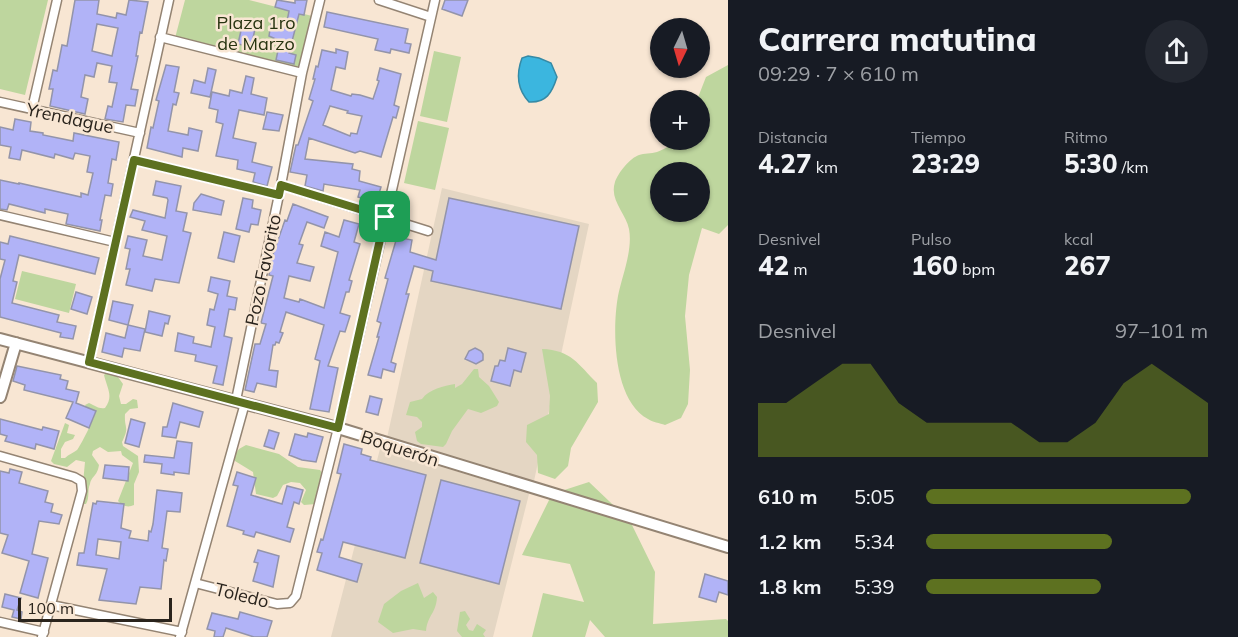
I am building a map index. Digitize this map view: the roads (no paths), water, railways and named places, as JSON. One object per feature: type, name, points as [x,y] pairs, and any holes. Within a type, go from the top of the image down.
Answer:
[{"type":"street","points":[[32,110],[57,0]]},
{"type":"street","points":[[89,362],[168,0]]},
{"type":"street","name":"Pozo Favorito","points":[[181,634],[240,402],[302,73],[320,0]]},
{"type":"street","points":[[379,0],[431,17]]},
{"type":"street","points":[[338,428],[435,0]]},
{"type":"street","points":[[160,37],[302,73]]},
{"type":"street","name":"Yrendague","points":[[0,102],[140,133]]},
{"type":"street","points":[[134,160],[279,195]]},
{"type":"street","points":[[281,185],[428,231]]},
{"type":"street","points":[[0,215],[115,242]]},
{"type":"street","name":"Boquerón","points":[[0,339],[338,428],[728,547]]},
{"type":"street","points":[[0,397],[16,343]]},
{"type":"street","name":"Toledo","points":[[195,583],[277,604],[290,603],[296,596],[338,428]]},
{"type":"street","points":[[0,456],[74,477],[81,481],[82,491],[43,634],[0,622]]},
{"type":"street","points":[[51,605],[181,634]]},
{"type":"water","points":[[528,56],[551,63],[557,77],[553,88],[540,101],[529,102],[522,92],[519,81],[522,58]]},
{"type":"park label","name":"Plaza 1ro de Marzo","points":[[256,32]]}]
